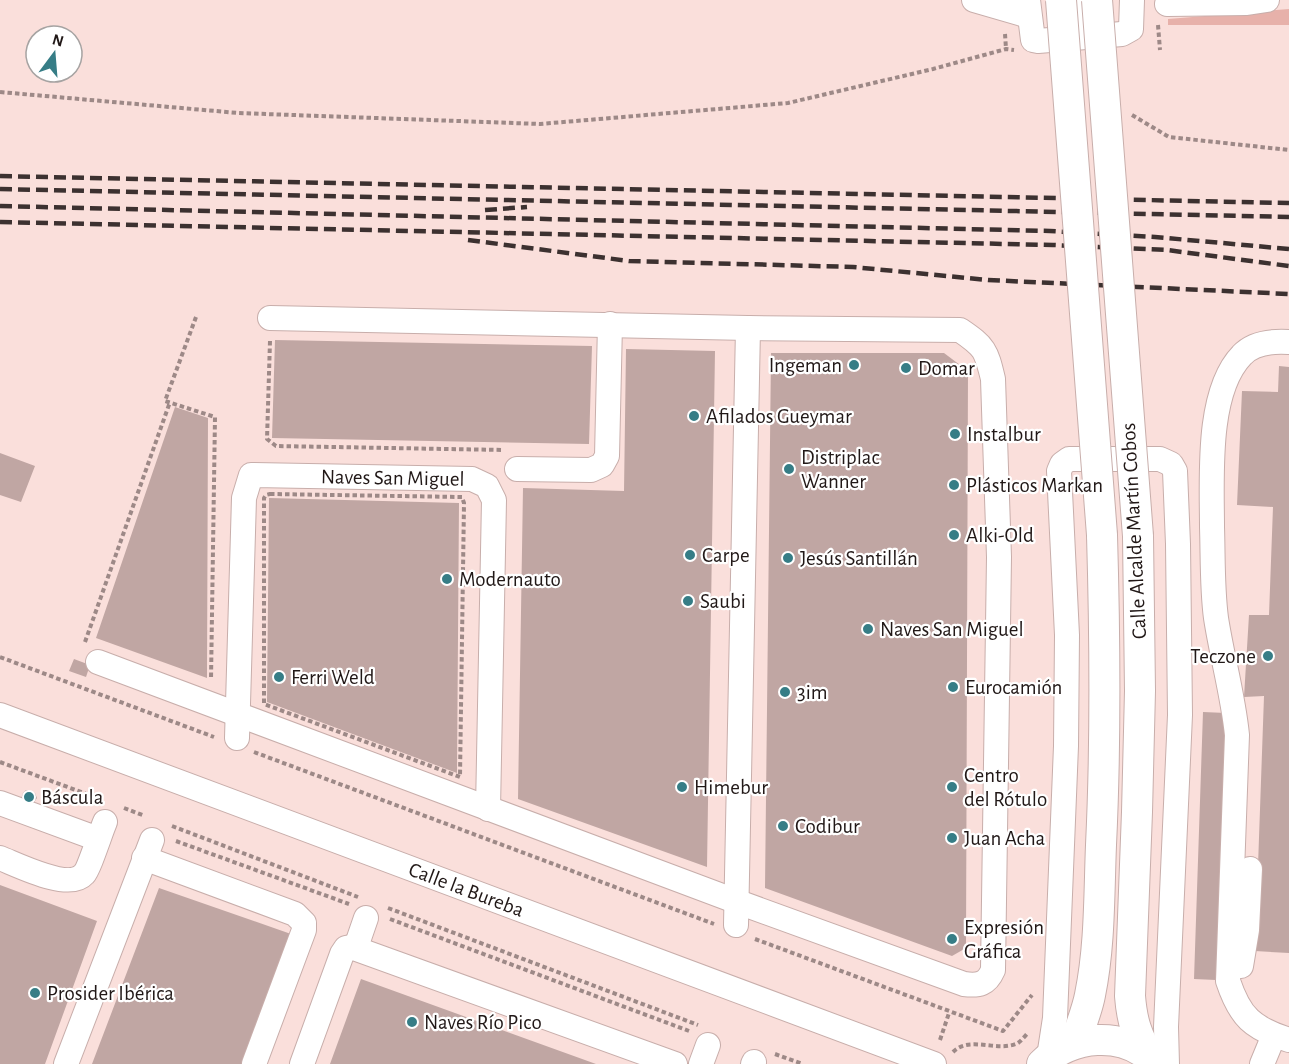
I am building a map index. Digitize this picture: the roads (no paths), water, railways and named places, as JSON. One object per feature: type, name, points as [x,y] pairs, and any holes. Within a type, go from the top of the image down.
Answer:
[{"type":"main road","name":"Calle Alcalde Martín Cobos","points":[[1061,0],[1102,535],[1104,712],[1098,915],[1090,997],[1075,1043]]},
{"type":"main road","name":"Calle Alcalde Martín Cobos","points":[[1097,0],[1138,536],[1140,691],[1131,1017],[1137,1037],[1157,1062]]},
{"type":"main road","points":[[1045,1060],[1075,1043],[1101,1039],[1127,1045],[1157,1062]]},
{"type":"street","points":[[974,0],[1029,8],[1033,40],[1122,34],[1131,29],[1132,0]]},
{"type":"street","points":[[1079,0],[1082,37]]},
{"type":"street","points":[[1172,0],[1167,4],[1247,3],[1267,0]]},
{"type":"street","points":[[93,650],[230,730],[488,809],[737,913],[964,984],[982,984],[990,978],[993,970],[999,557],[993,379],[987,354],[975,341],[960,330],[270,318]]},
{"type":"street","points":[[517,469],[591,471],[602,465],[607,456],[610,324]]},
{"type":"street","points":[[737,913],[748,328]]},
{"type":"street","points":[[1262,1064],[1281,1037],[1245,1018],[1228,981],[1237,735],[1234,703],[1216,617],[1213,571],[1212,446],[1217,410],[1233,365],[1244,352],[1258,345],[1272,341],[1289,342]]},
{"type":"street","name":"Calle Alcalde Martín Cobos","points":[[1045,1060],[1056,1010],[1066,746],[1067,635],[1059,471],[1068,459],[1161,459],[1171,464],[1175,471],[1180,715],[1166,1018],[1157,1062]]},
{"type":"street","name":"Naves San Miguel","points":[[230,730],[244,498],[251,475],[472,479],[487,486],[494,500],[488,809]]},
{"type":"street","name":"Calle la Bureba","points":[[0,715],[942,1060]]},
{"type":"street","points":[[0,803],[106,817],[85,874],[74,881],[61,881],[0,858]]},
{"type":"street","points":[[66,1064],[154,835],[253,888],[295,914],[304,923],[304,930],[254,1064]]},
{"type":"street","points":[[1233,995],[1244,955],[1250,870]]},
{"type":"street","points":[[356,947],[370,907]]},
{"type":"street","points":[[302,1064],[342,954],[346,948],[356,947],[675,1064]]},
{"type":"railway","points":[[0,176],[1289,203]]},
{"type":"railway","points":[[0,189],[1289,217]]},
{"type":"railway","points":[[0,206],[1050,231],[1155,237],[1289,249]]},
{"type":"railway","points":[[485,210],[527,207]]},
{"type":"railway","points":[[0,222],[1053,245],[1167,250],[1289,266]]},
{"type":"railway","points":[[468,240],[629,261],[853,267],[988,280],[1289,294]]},
{"type":"place","name":"Ingeman","points":[[854,365]]},
{"type":"place","name":"Domar","points":[[906,368]]},
{"type":"place","name":"Afilados Gueymar","points":[[694,416]]},
{"type":"place","name":"Instalbur","points":[[955,434]]},
{"type":"place","name":"Distriplac Wanner","points":[[789,469]]},
{"type":"place","name":"Plásticos Markan","points":[[954,485]]},
{"type":"place","name":"Alki-Old","points":[[954,535]]},
{"type":"place","name":"Carpe","points":[[690,555]]},
{"type":"place","name":"Jesús Santillán","points":[[788,558]]},
{"type":"place","name":"Modernauto","points":[[447,579]]},
{"type":"place","name":"Saubi","points":[[688,601]]},
{"type":"place","name":"Naves San Miguel","points":[[868,629]]},
{"type":"place","name":"Teczone","points":[[1268,656]]},
{"type":"place","name":"Ferri Weld","points":[[279,677]]},
{"type":"place","name":"Eurocamión","points":[[953,687]]},
{"type":"place","name":"3im","points":[[785,692]]},
{"type":"place","name":"Himebur","points":[[682,787]]},
{"type":"place","name":"Centro del Rótulo","points":[[952,787]]},
{"type":"place","name":"Báscula","points":[[29,797]]},
{"type":"place","name":"Codibur","points":[[783,826]]},
{"type":"place","name":"Juan Acha","points":[[952,838]]},
{"type":"place","name":"Expresión Gráfica","points":[[952,939]]},
{"type":"place","name":"Prosider Ibérica","points":[[35,993]]},
{"type":"place","name":"Naves Río Pico","points":[[412,1022]]}]
